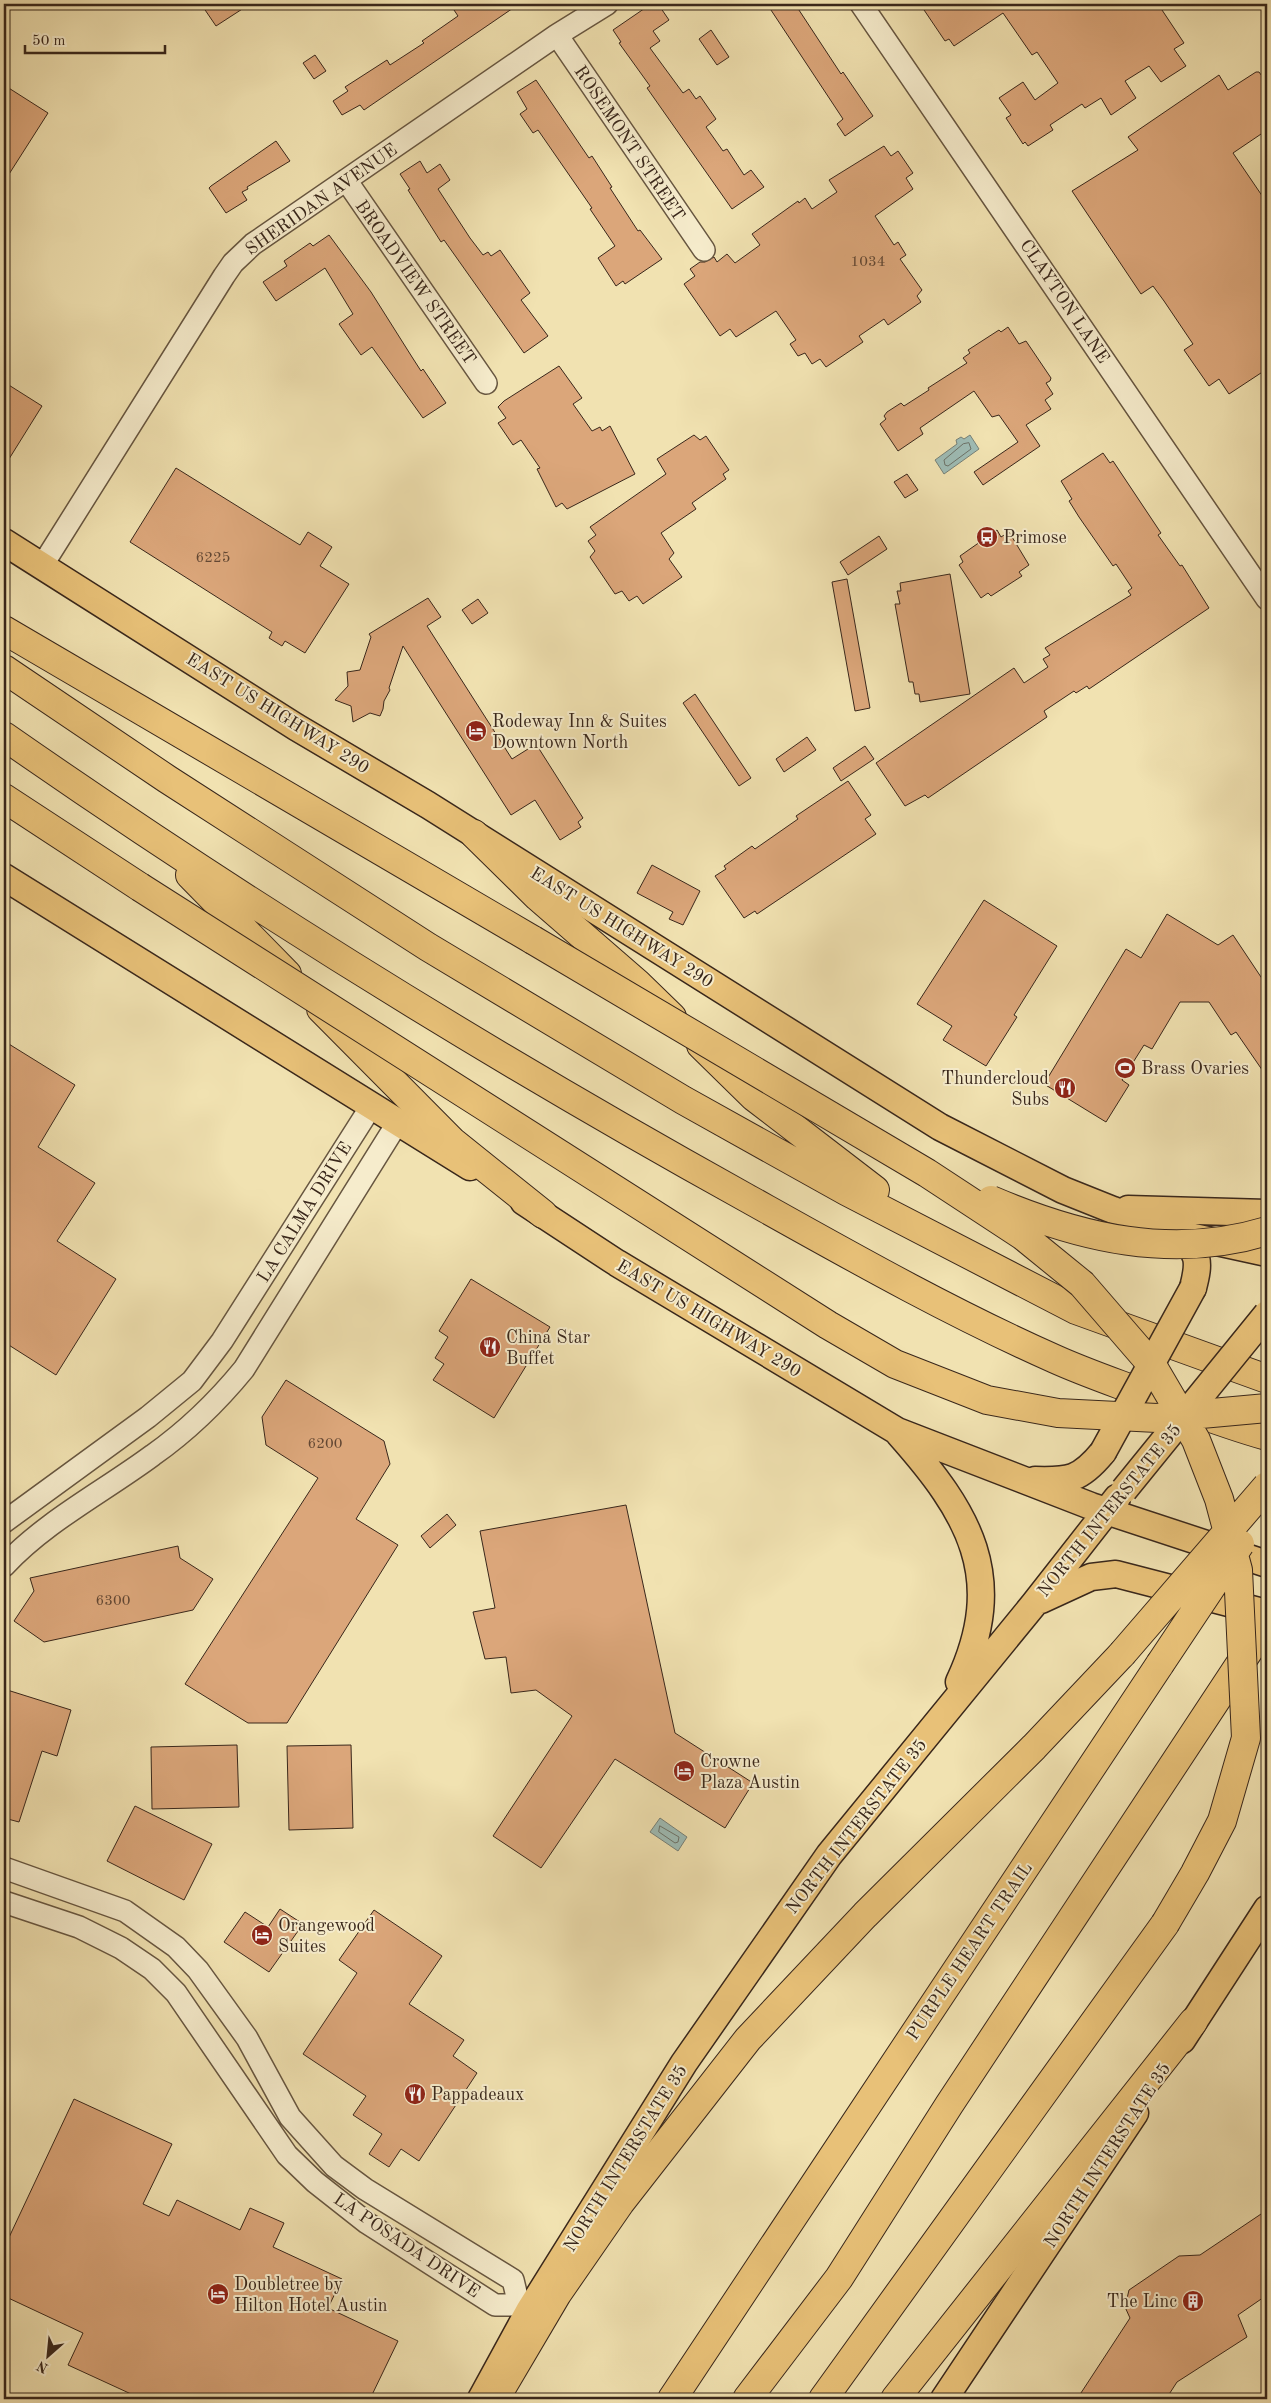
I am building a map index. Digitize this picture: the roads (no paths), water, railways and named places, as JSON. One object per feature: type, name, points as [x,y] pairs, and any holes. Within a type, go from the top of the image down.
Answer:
[{"type":"highway","points":[[4,630],[927,1173],[1023,1236],[1082,1284],[1152,1365],[1196,1440],[1219,1500],[1238,1570],[1246,1738],[1222,1821],[1195,1873],[1165,1924],[823,2399]]},
{"type":"highway","points":[[4,669],[167,780],[428,948],[692,1105],[846,1191],[1076,1310],[1267,1379]]},
{"type":"highway","points":[[4,736],[140,827],[399,994],[661,1150],[821,1239],[977,1323],[1058,1361],[1231,1426],[1267,1436]]},
{"type":"highway","points":[[4,798],[140,887],[828,1325],[895,1364],[987,1400],[1058,1413],[1157,1418],[1267,1408]]},
{"type":"highway","points":[[140,827],[220,903],[454,1142],[543,1214]]},
{"type":"highway","points":[[474,834],[538,897],[638,983],[754,1097],[864,1183],[1000,1272]]},
{"type":"highway","points":[[927,1173],[1016,1211],[1068,1230],[1116,1240],[1149,1244],[1217,1242],[1267,1231]]},
{"type":"highway","points":[[495,2399],[557,2294],[620,2203],[748,2039],[865,1915],[1027,1754],[1122,1654],[1267,1486]]},
{"type":"highway","name":"PURPLE HEART TRAIL","points":[[672,2399],[1267,1503]]},
{"type":"highway","points":[[768,2399],[839,2278],[1072,1916],[1164,1777],[1226,1688],[1266,1622]]},
{"type":"highway","points":[[895,2399],[1193,2022]]},
{"type":"highway","points":[[747,2399],[839,2278]]},
{"type":"main road","name":"EAST US HIGHWAY 290","points":[[4,542],[296,727],[474,834],[940,1127],[1063,1190],[1113,1210],[1180,1234],[1267,1253]]},
{"type":"main road","name":"EAST US HIGHWAY 290","points":[[4,877],[372,1105],[625,1267],[897,1431],[1106,1510],[1267,1564]]},
{"type":"main road","points":[[1113,1210],[1169,1209],[1267,1213]]},
{"type":"main road","points":[[1022,1479],[1065,1481],[1090,1468],[1103,1452],[1193,1288],[1198,1270],[1194,1250],[1180,1234]]},
{"type":"main road","name":"NORTH INTERSTATE 35","points":[[481,2399],[524,2308],[684,2063],[829,1855],[1034,1604],[1106,1510],[1267,1314]]},
{"type":"main road","points":[[897,1431],[927,1465],[953,1501],[969,1534],[979,1568],[982,1600],[976,1639],[948,1708]]},
{"type":"main road","points":[[1034,1604],[1068,1586],[1091,1577],[1116,1574],[1266,1622]]},
{"type":"main road","name":"NORTH INTERSTATE 35","points":[[944,2399],[1156,2081],[1267,1909]]},
{"type":"street","name":"SHERIDAN AVENUE","points":[[42,566],[233,262],[252,244],[607,4]]},
{"type":"street","name":"CLAYTON LANE","points":[[862,4],[1267,599]]},
{"type":"street","name":"ROSEMONT STREET","points":[[557,36],[704,250]]},
{"type":"street","name":"BROADVIEW STREET","points":[[346,180],[486,383]]},
{"type":"street","name":"LA CALMA DRIVE","points":[[4,1522],[192,1381],[207,1364],[372,1105]]},
{"type":"street","name":"LA CALMA DRIVE","points":[[4,1566],[31,1539],[142,1463],[202,1416],[224,1393],[244,1369],[398,1122]]},
{"type":"street","points":[[236,1319],[265,1334]]},
{"type":"street","points":[[114,1441],[142,1463]]},
{"type":"street","name":"LA POSADA DRIVE","points":[[4,1868],[125,1911],[176,1947],[210,1985],[259,2057],[290,2117],[334,2166],[365,2189],[513,2280],[524,2308],[495,2305],[367,2223],[315,2182],[287,2155],[176,1993],[152,1969],[121,1948],[79,1927],[4,1902]]},
{"type":"street","points":[[230,2073],[259,2057]]},
{"type":"water","points":[[970,435],[979,449],[944,474],[935,460],[957,444],[956,440],[961,437],[964,439]]},
{"type":"water","points":[[660,1818],[687,1837],[678,1851],[650,1832]]},
{"type":"place","name":"Primose","points":[[987,537]]},
{"type":"place","name":"Rodeway Inn & Suites Downtown North","points":[[476,731]]},
{"type":"place","name":"Brass Ovaries","points":[[1125,1068]]},
{"type":"place","name":"Thundercloud Subs","points":[[1065,1088]]},
{"type":"place","name":"China Star Buffet","points":[[490,1347]]},
{"type":"place","name":"Crowne Plaza Austin","points":[[684,1771]]},
{"type":"place","name":"Orangewood Suites","points":[[262,1935]]},
{"type":"place","name":"Pappadeaux","points":[[415,2094]]},
{"type":"place","name":"Doubletree by Hilton Hotel Austin","points":[[218,2294]]},
{"type":"place","name":"The Linc","points":[[1193,2301]]}]
